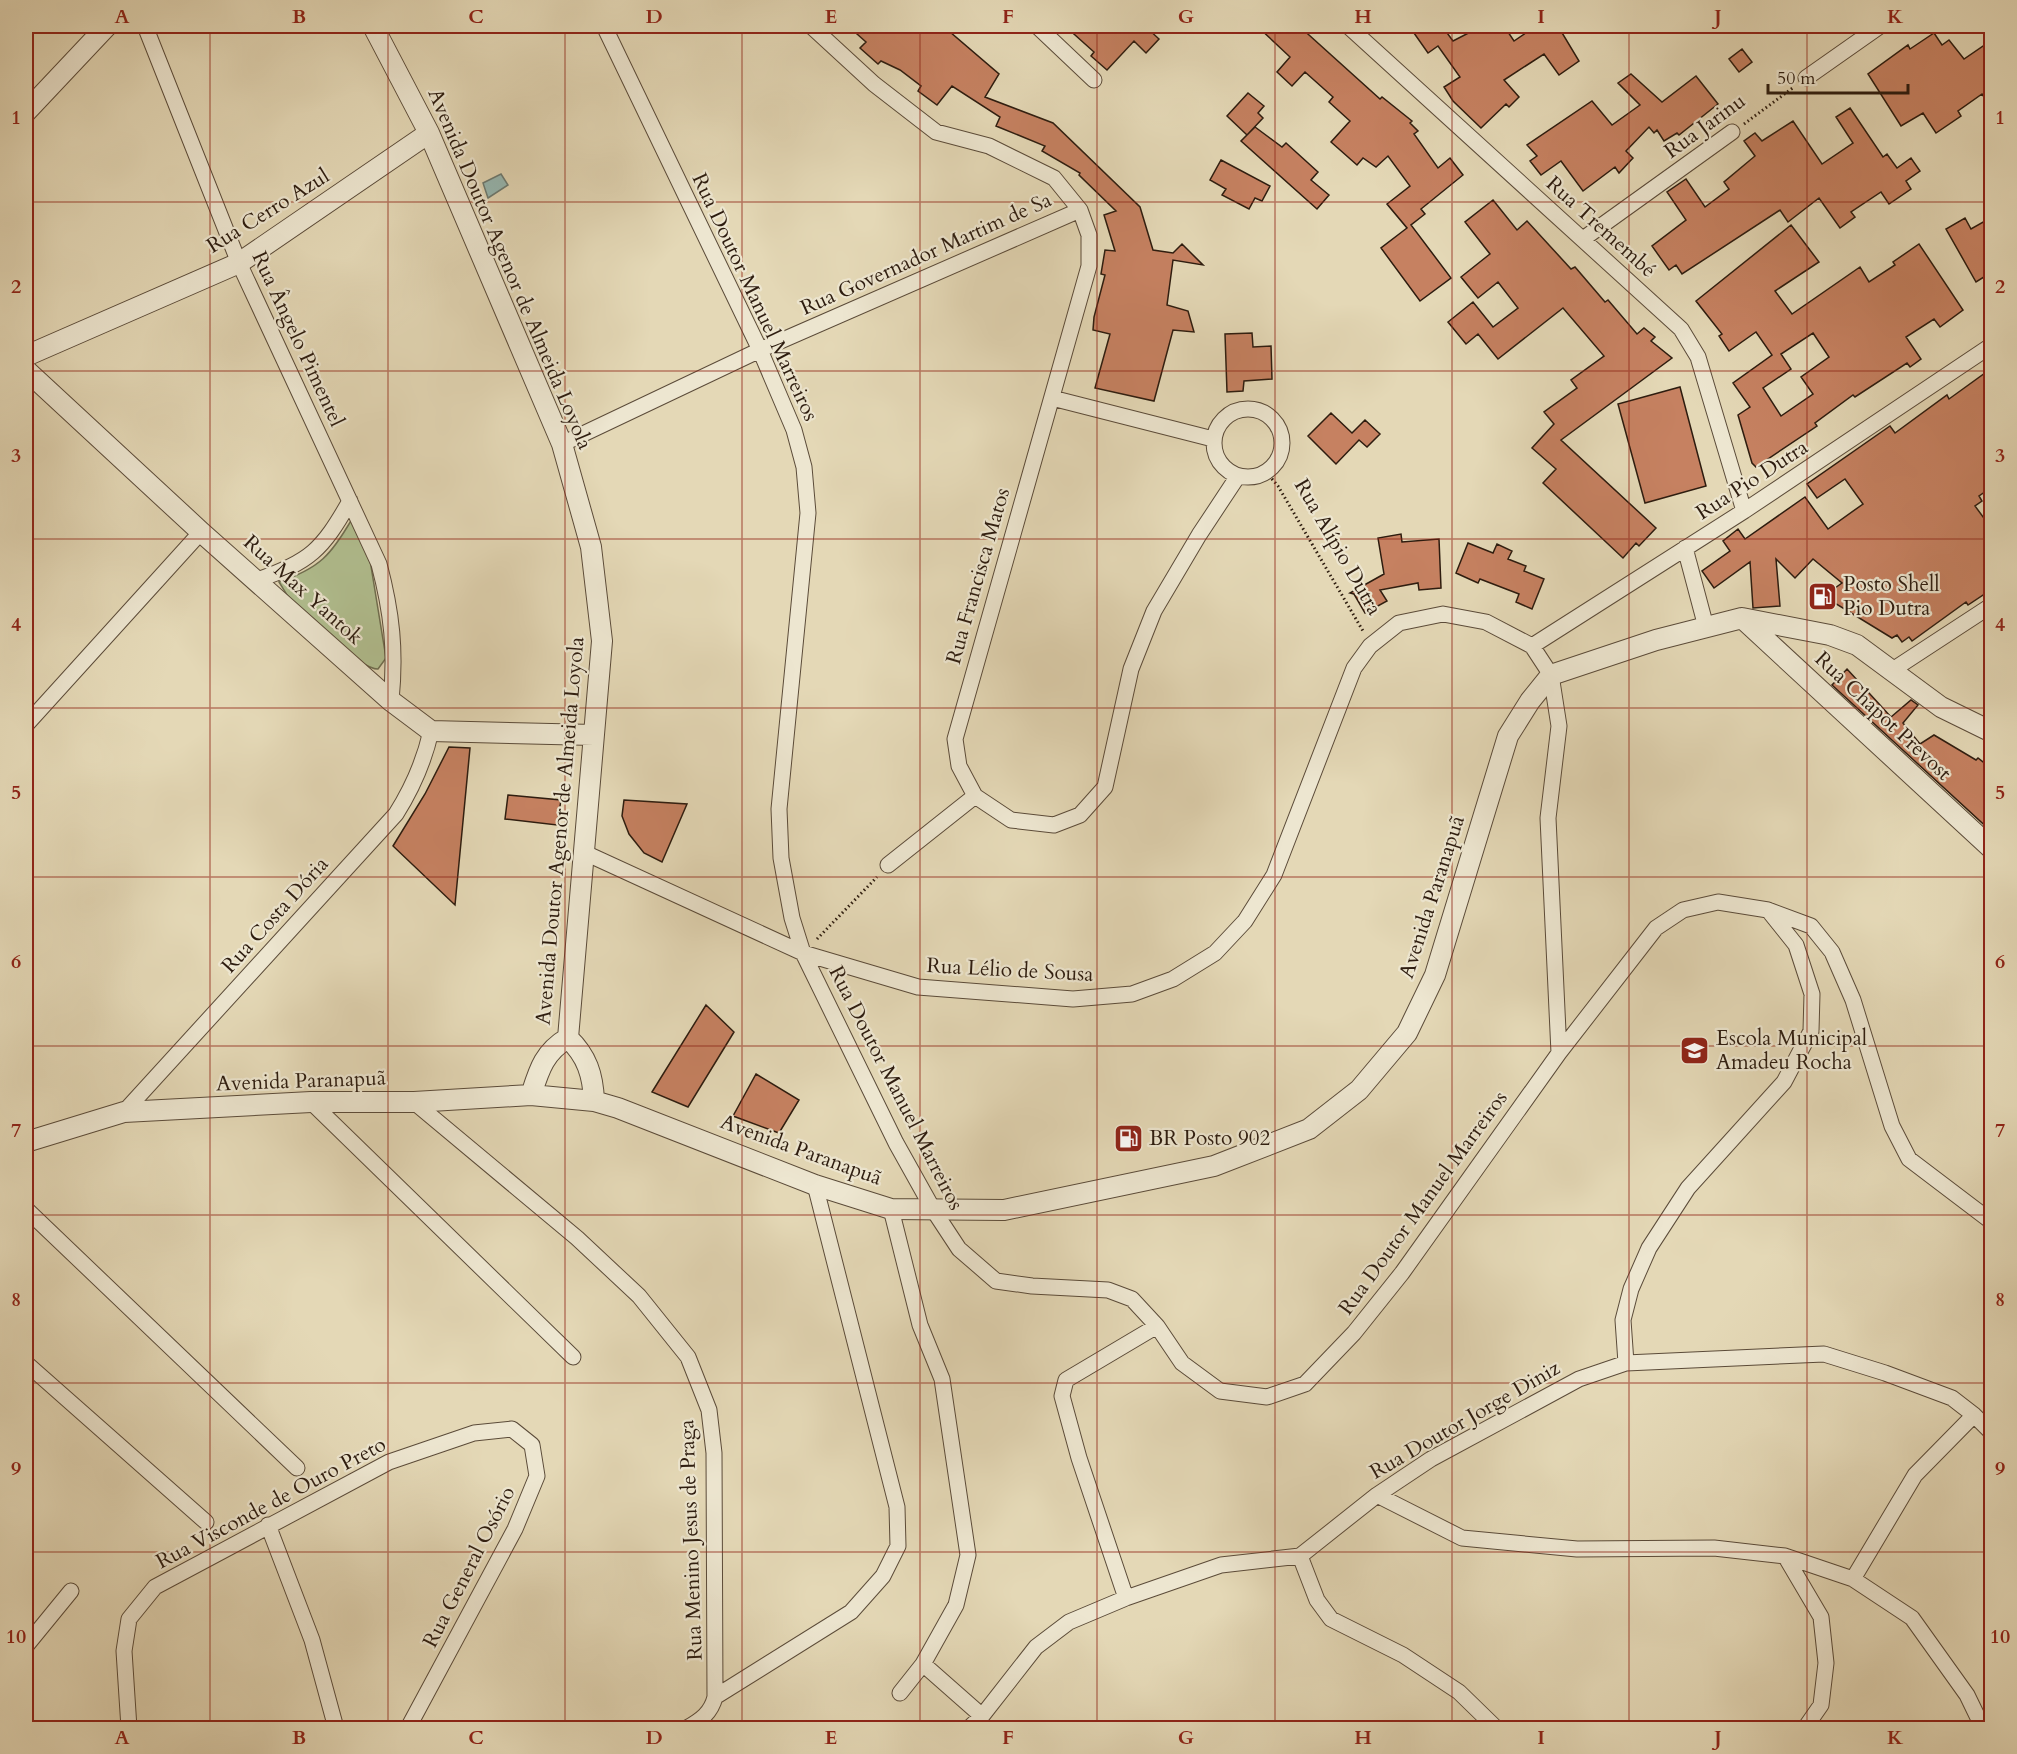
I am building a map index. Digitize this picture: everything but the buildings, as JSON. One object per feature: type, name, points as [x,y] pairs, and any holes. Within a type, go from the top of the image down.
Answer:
[{"type":"street","points":[[26,112],[106,26]]},
{"type":"street","name":"Rua Ângelo Pimentel","points":[[146,26],[239,263],[379,564],[391,609],[394,670],[391,701]]},
{"type":"street","name":"Avenida Doutor Agenor de Almeida Loyola","points":[[373,26],[429,133],[562,444],[591,547],[602,641],[568,1038],[584,1055],[591,1076],[594,1101]]},
{"type":"street","name":"Rua Doutor Manuel Marreiros","points":[[604,26],[760,350],[794,430],[804,467],[808,513],[779,808],[781,858],[792,918],[803,953],[896,1143],[934,1211],[959,1248],[996,1281],[1032,1286],[1107,1290],[1132,1299],[1157,1326],[1182,1363],[1220,1391],[1267,1397],[1305,1384],[1354,1333],[1402,1273],[1559,1053],[1656,928],[1683,910],[1718,902],[1768,910],[1811,926],[1832,952],[1853,1000],[1892,1126],[1909,1159],[1992,1222]]},
{"type":"street","name":"Rua Francisca Matos","points":[[811,26],[874,84],[936,132],[989,146],[1054,178],[1080,210],[1089,235],[1089,266],[954,739],[959,766],[975,796],[1011,820],[1054,825],[1080,815],[1105,787],[1131,669],[1154,611],[1199,535],[1238,476]]},
{"type":"street","points":[[1037,26],[1094,80]]},
{"type":"street","name":"Rua Tremembé","points":[[1348,26],[1681,329],[1698,357],[1744,511]]},
{"type":"street","points":[[1806,78],[1880,26]]},
{"type":"street","name":"Rua Jarinu","points":[[1583,239],[1732,132]]},
{"type":"street","name":"Rua Cerro Azul","points":[[26,356],[239,263],[429,133]]},
{"type":"street","name":"Rua Governador Martim de Sa","points":[[562,444],[760,350],[1080,210]]},
{"type":"street","name":"Rua Pio Dutra","points":[[1532,646],[1744,511],[1992,345]]},
{"type":"street","name":"Rua Max Yantok","points":[[26,370],[201,532],[391,701],[431,731]]},
{"type":"street","points":[[1052,398],[1214,439]]},
{"type":"street","points":[[1238,410],[1257,410],[1266,414],[1279,428],[1282,438],[1279,457],[1266,472],[1248,477],[1238,476],[1229,472],[1216,458],[1214,439],[1221,421],[1238,410]]},
{"type":"street","points":[[257,580],[288,569],[314,554],[334,530],[350,501]]},
{"type":"street","points":[[26,725],[201,532]]},
{"type":"street","points":[[1685,548],[1706,627]]},
{"type":"street","points":[[1891,670],[1992,605]]},
{"type":"street","name":"Rua Lélio de Sousa","points":[[583,852],[803,953],[918,987],[1073,999],[1132,994],[1173,979],[1215,953],[1245,921],[1274,875],[1354,668],[1371,645],[1399,622],[1443,614],[1486,622],[1532,646],[1551,675]]},
{"type":"street","points":[[1559,1053],[1548,818],[1559,726],[1551,675],[1656,640],[1742,618],[1830,635],[1857,645],[1941,707],[1992,732]]},
{"type":"street","name":"Rua Chapot Prevost","points":[[1742,618],[1992,849]]},
{"type":"street","name":"Avenida Paranapuã","points":[[26,1143],[124,1112],[311,1102],[414,1102],[531,1095],[594,1101],[703,1139],[815,1185],[891,1209],[1004,1210],[1214,1166],[1309,1129],[1359,1090],[1407,1033],[1435,975],[1508,736],[1530,701],[1551,675]]},
{"type":"street","points":[[431,731],[594,735]]},
{"type":"street","name":"Rua Costa Dória","points":[[124,1112],[396,814],[413,787],[423,763],[431,731]]},
{"type":"street","points":[[888,865],[975,796]]},
{"type":"street","points":[[1768,910],[1796,945],[1812,994],[1811,1031],[1784,1082],[1688,1188],[1649,1248],[1631,1289],[1623,1320],[1626,1363],[1824,1354],[1885,1373],[1952,1398],[1992,1433]]},
{"type":"street","name":"Avenida Doutor Agenor de Almeida Loyola","points":[[531,1095],[545,1056],[568,1038]]},
{"type":"street","points":[[311,1102],[573,1357]]},
{"type":"street","name":"Rua Menino Jesus de Praga","points":[[414,1102],[578,1238],[639,1296],[688,1357],[709,1410],[714,1453],[716,1696]]},
{"type":"street","points":[[687,1728],[703,1718],[713,1706],[716,1696],[851,1612],[883,1576],[898,1546],[897,1507],[815,1185]]},
{"type":"street","points":[[26,1209],[297,1468]]},
{"type":"street","points":[[891,1209],[920,1325],[942,1379],[968,1555],[956,1605],[923,1664],[900,1693]]},
{"type":"street","points":[[1126,1598],[1079,1458],[1062,1396],[1062,1386],[1066,1380],[1157,1326]]},
{"type":"street","points":[[26,1363],[206,1522]]},
{"type":"street","name":"Rua Doutor Jorge Diniz","points":[[1300,1556],[1377,1495],[1431,1459],[1579,1379],[1626,1363]]},
{"type":"street","points":[[1852,1579],[1915,1475],[1974,1415]]},
{"type":"street","name":"Rua General Osório","points":[[408,1728],[515,1529],[537,1476],[532,1445],[512,1430],[474,1433]]},
{"type":"street","name":"Rua Visconde de Ouro Preto","points":[[129,1728],[124,1651],[129,1619],[155,1587],[389,1462],[474,1433]]},
{"type":"street","points":[[1377,1495],[1462,1538],[1515,1545],[1577,1549],[1714,1548],[1785,1556],[1852,1579],[1912,1618],[1967,1695],[1983,1728]]},
{"type":"street","points":[[268,1525],[312,1640],[336,1728]]},
{"type":"street","points":[[969,1728],[982,1716],[1036,1647],[1069,1622],[1126,1598],[1221,1565],[1300,1556],[1317,1600],[1331,1619],[1422,1667],[1459,1692],[1496,1728]]},
{"type":"street","points":[[1785,1556],[1821,1617],[1826,1663],[1821,1705],[1805,1728]]},
{"type":"street","points":[[26,1646],[71,1591]]},
{"type":"street","points":[[923,1664],[982,1716]]},
{"type":"path","name":"Rua Jarinu","points":[[1732,132],[1806,78]]},
{"type":"path","name":"Rua Alípio Dutra","points":[[1266,472],[1278,486],[1371,645]]},
{"type":"path","points":[[803,953],[888,865]]},
{"type":"green space","points":[[352,519],[368,548],[386,658],[378,669],[359,661],[334,641],[292,602],[279,582],[305,571],[323,559],[338,542]]},
{"type":"water","points":[[501,174],[508,185],[488,198],[483,183]]},
{"type":"place","name":"Posto Shell Pio Dutra","points":[[1822,596]]},
{"type":"place","name":"Escola Municipal Amadeu Rocha","points":[[1695,1050]]},
{"type":"place","name":"BR Posto 902","points":[[1128,1138]]}]
